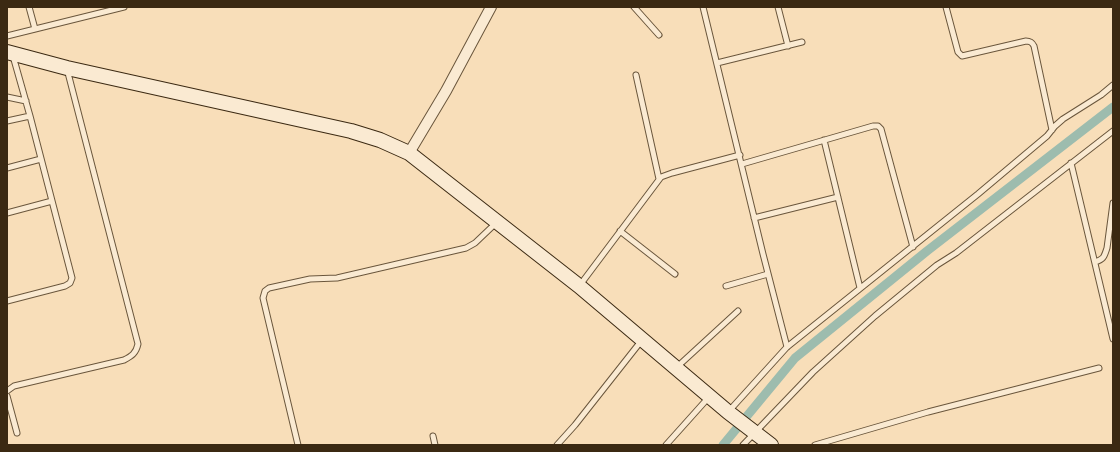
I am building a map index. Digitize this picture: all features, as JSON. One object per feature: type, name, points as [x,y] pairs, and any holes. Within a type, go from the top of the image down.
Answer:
[{"type":"street","points":[[409,153],[446,91],[491,7]]},
{"type":"street","points":[[9,52],[67,68],[351,130],[380,140],[409,153],[579,286],[730,414],[771,445]]},
{"type":"lane","points":[[29,7],[35,29]]},
{"type":"lane","points":[[7,36],[124,7]]},
{"type":"lane","points":[[634,7],[659,35]]},
{"type":"lane","points":[[703,7],[787,347]]},
{"type":"lane","points":[[778,7],[788,46]]},
{"type":"lane","points":[[946,7],[958,52],[962,56],[1026,41],[1032,42],[1052,130]]},
{"type":"lane","points":[[717,63],[802,42]]},
{"type":"lane","points":[[7,301],[65,286],[72,280],[72,275],[30,116],[9,52]]},
{"type":"lane","points":[[7,391],[14,386],[124,360],[135,353],[138,344],[67,68]]},
{"type":"lane","points":[[636,75],[659,179]]},
{"type":"lane","points":[[730,414],[787,347],[978,194],[1071,113],[1101,95],[1113,85]]},
{"type":"lane","points":[[7,97],[26,102]]},
{"type":"lane","points":[[7,121],[30,116]]},
{"type":"lane","points":[[742,164],[873,126],[878,126],[880,127],[912,247]]},
{"type":"lane","points":[[743,445],[750,429],[875,316],[937,265],[956,253],[1113,131]]},
{"type":"lane","points":[[824,140],[860,288]]},
{"type":"lane","points":[[579,286],[659,179],[664,175],[740,155]]},
{"type":"lane","points":[[7,168],[41,159]]},
{"type":"lane","points":[[1071,163],[1113,339]]},
{"type":"lane","points":[[754,218],[838,198]]},
{"type":"lane","points":[[7,213],[52,201]]},
{"type":"lane","points":[[1095,262],[1103,258],[1105,255],[1113,203]]},
{"type":"lane","points":[[298,445],[263,293],[269,288],[310,279],[337,278],[466,248],[475,243],[496,222]]},
{"type":"lane","points":[[620,231],[675,274]]},
{"type":"lane","points":[[726,286],[768,274]]},
{"type":"lane","points":[[676,368],[738,311]]},
{"type":"lane","points":[[557,445],[642,340]]},
{"type":"lane","points":[[815,445],[936,410],[1099,368]]},
{"type":"lane","points":[[7,396],[17,433]]},
{"type":"lane","points":[[666,445],[709,396]]},
{"type":"lane","points":[[433,436],[435,445]]},
{"type":"waterway","points":[[723,445],[795,358],[927,251],[1113,107]]}]
